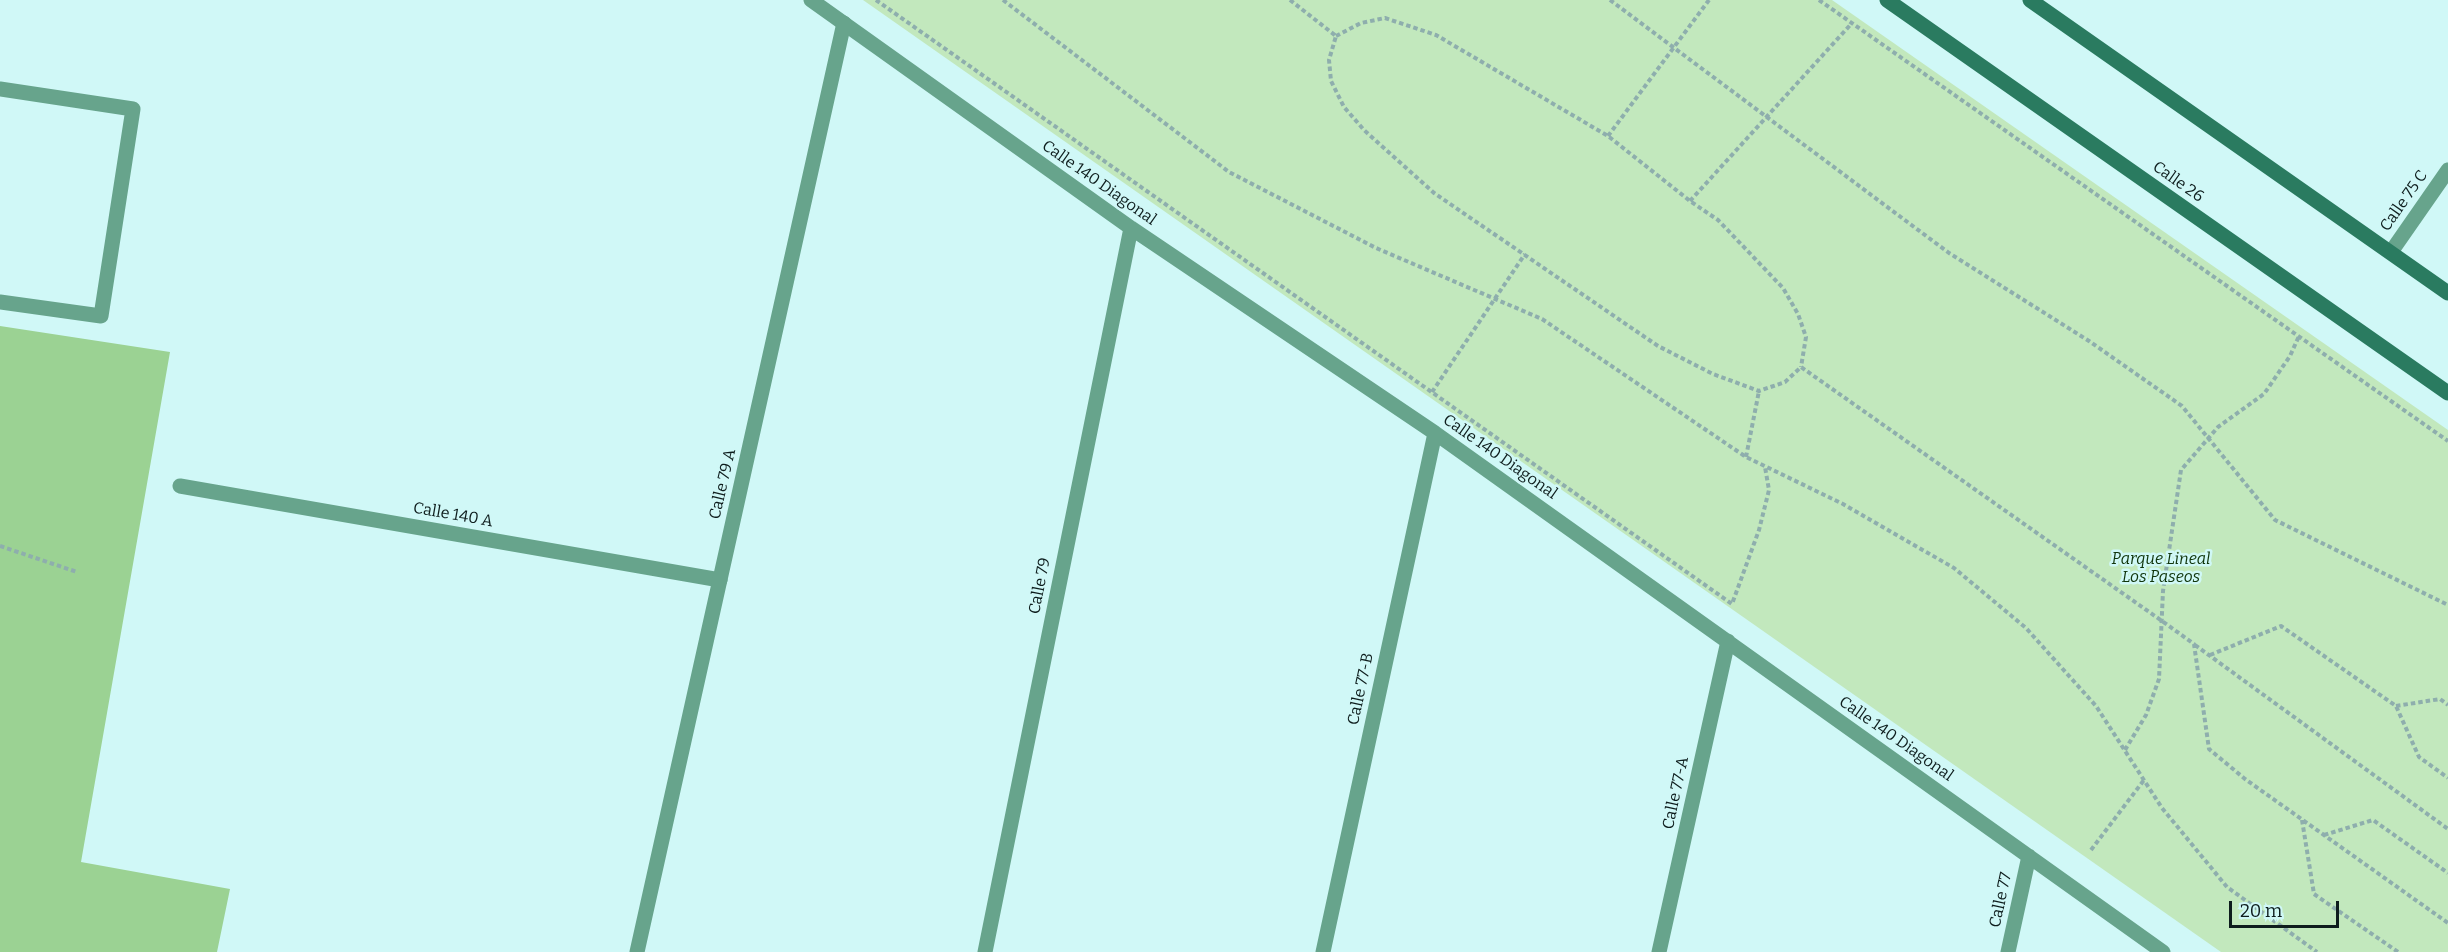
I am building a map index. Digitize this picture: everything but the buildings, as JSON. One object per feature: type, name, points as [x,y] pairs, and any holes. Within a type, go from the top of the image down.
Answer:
[{"type":"main road","name":"Calle 26","points":[[1887,0],[2448,393]]},
{"type":"main road","points":[[2030,0],[2448,293]]},
{"type":"street","name":"Calle 140 Diagonal","points":[[811,0],[1131,228],[1435,433],[2163,952]]},
{"type":"street","name":"Calle 79 A","points":[[637,952],[844,23]]},
{"type":"street","points":[[0,89],[133,109],[102,316],[0,302]]},
{"type":"street","name":"Calle 75 C","points":[[2391,252],[2448,170]]},
{"type":"street","name":"Calle 79","points":[[985,952],[1131,228]]},
{"type":"street","name":"Calle 77-B","points":[[1323,952],[1435,433]]},
{"type":"street","name":"Calle 140 A","points":[[180,486],[720,580]]},
{"type":"street","name":"Calle 77-A","points":[[1659,952],[1728,642]]},
{"type":"street","name":"Calle 77","points":[[2008,952],[2029,856]]},
{"type":"path","points":[[876,0],[1732,604],[1762,520],[1769,490],[1765,466]]},
{"type":"path","points":[[1003,0],[1228,172],[1376,248],[1542,319],[1746,457],[1843,504],[1954,568],[2026,628],[2096,706],[2162,808],[2227,887],[2317,952]]},
{"type":"path","points":[[1290,0],[1336,36]]},
{"type":"path","points":[[1610,0],[1949,253],[2089,341],[2182,406],[2275,520],[2448,605]]},
{"type":"path","points":[[1608,136],[1709,0]]},
{"type":"path","points":[[1819,0],[2448,441]]},
{"type":"path","points":[[1385,18],[1436,35],[1608,136],[1690,201],[1718,220],[1783,288],[1798,314],[1806,337],[1801,367],[1785,382],[1759,391],[1713,374],[1659,346],[1434,193],[1357,122],[1344,107],[1331,81],[1329,60],[1336,36],[1361,23],[1385,18]]},
{"type":"path","points":[[1690,201],[1852,23]]},
{"type":"path","points":[[1432,392],[1525,254]]},
{"type":"path","points":[[2125,750],[2146,715],[2159,679],[2162,621],[2174,509],[2181,470],[2218,427],[2264,394],[2290,356],[2299,336]]},
{"type":"path","points":[[1801,367],[2162,621],[2448,829]]},
{"type":"path","points":[[1746,457],[1759,391]]},
{"type":"path","points":[[0,546],[77,572]]},
{"type":"path","points":[[2209,655],[2281,626],[2396,706],[2419,758],[2448,777]]},
{"type":"path","points":[[2194,644],[2209,749],[2245,779],[2448,923]]},
{"type":"path","points":[[2396,706],[2440,699],[2448,705]]},
{"type":"path","points":[[2091,850],[2144,780]]},
{"type":"path","points":[[2302,819],[2314,894],[2398,952]]},
{"type":"path","points":[[2324,835],[2373,820],[2448,873]]},
{"type":"green space","name":"Parque Lineal Los Paseos","points":[[863,0],[1832,0],[2448,430],[2448,952],[2221,952]]},
{"type":"green space","points":[[0,326],[170,352],[81,862],[230,889],[217,952],[0,952]]}]
